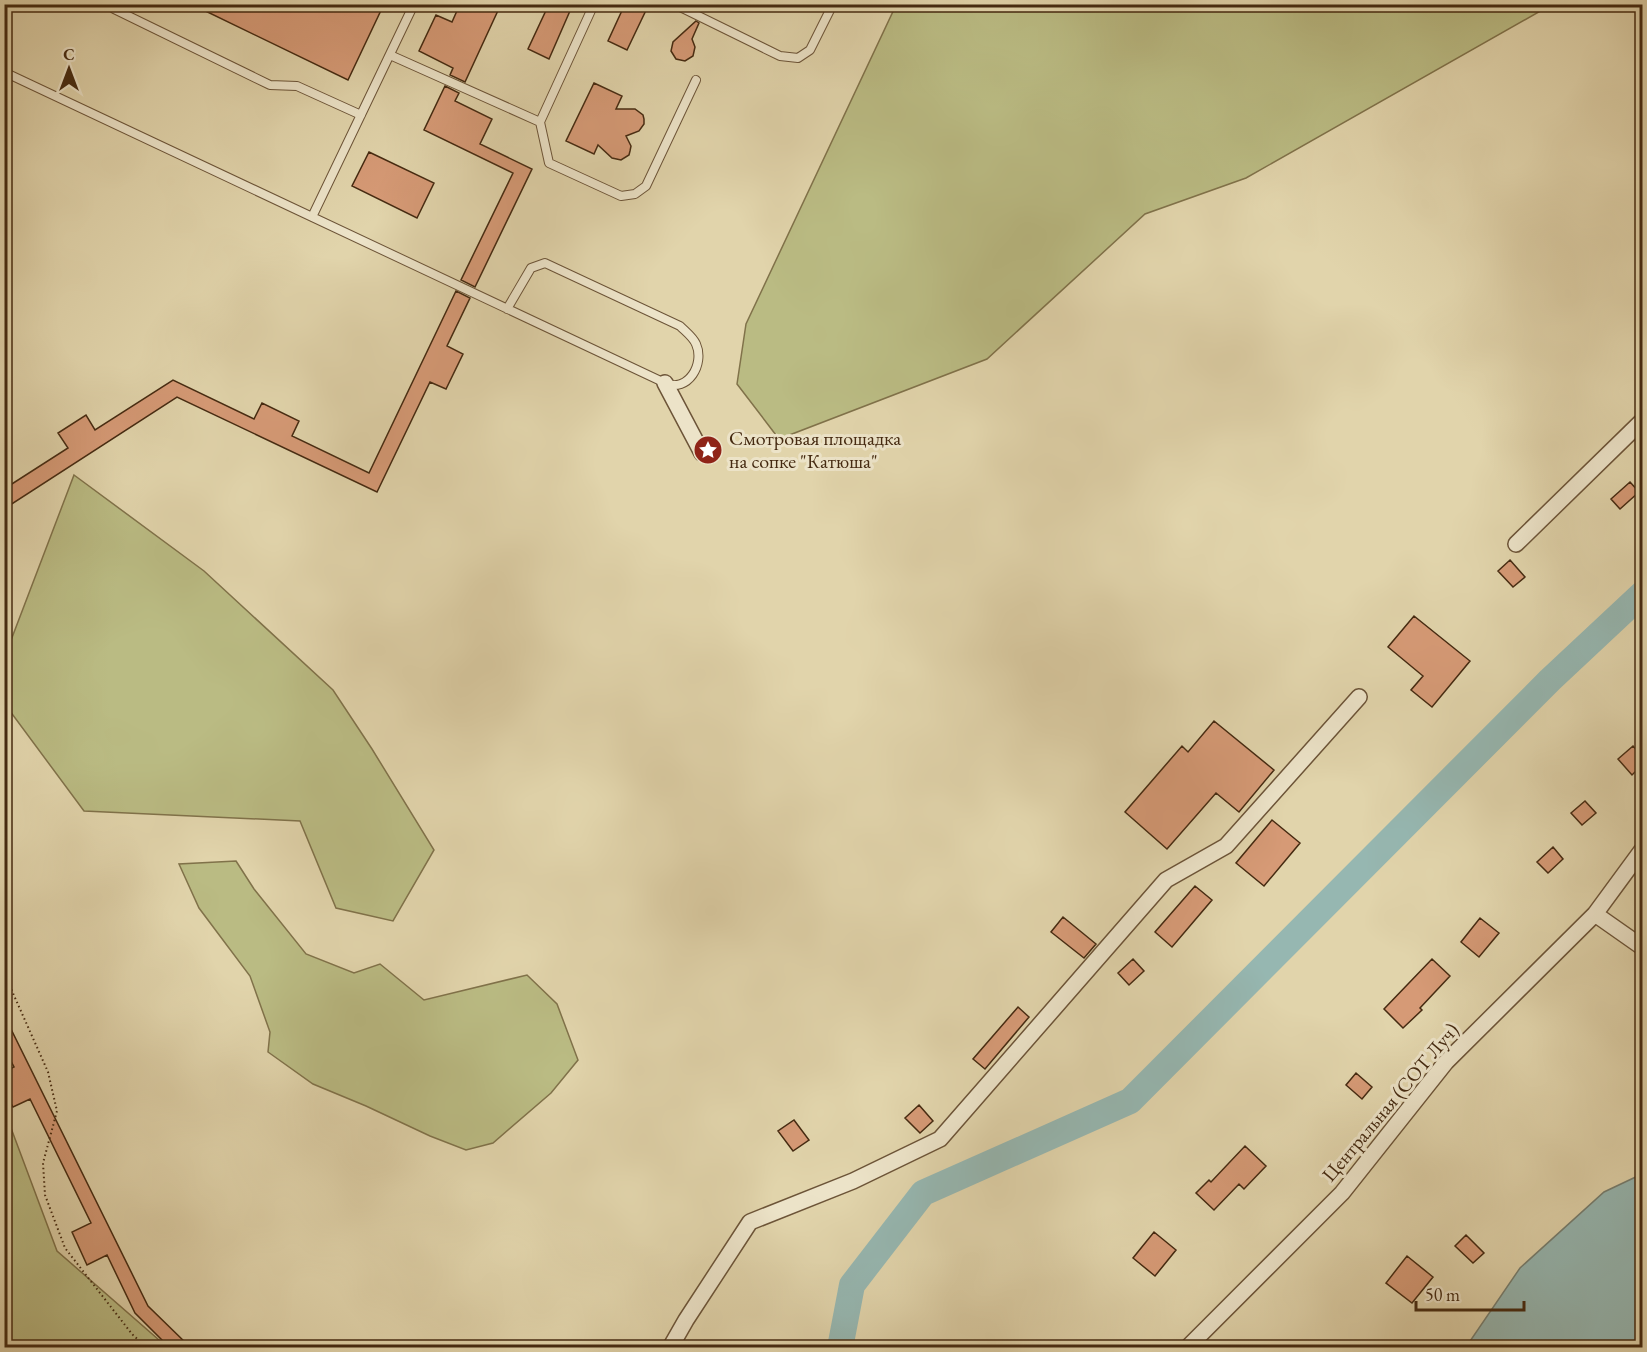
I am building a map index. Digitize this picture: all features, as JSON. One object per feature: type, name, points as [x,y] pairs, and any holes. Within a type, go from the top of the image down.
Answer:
[{"type":"street","points":[[665,383],[702,453],[708,450]]},
{"type":"street","points":[[1516,544],[1642,421]]},
{"type":"street","points":[[670,1347],[750,1222],[853,1181],[940,1139],[1166,880],[1226,846],[1359,697]]},
{"type":"street","name":"Центральная (СОТ Луч)","points":[[1187,1347],[1342,1193],[1446,1062],[1595,914],[1642,850]]},
{"type":"street","points":[[1595,914],[1642,947]]},
{"type":"lane","points":[[104,4],[115,7],[270,85],[297,86],[361,115]]},
{"type":"lane","points":[[312,217],[414,4]]},
{"type":"lane","points":[[594,4],[540,122],[549,163],[621,196],[635,194],[646,186],[696,80]]},
{"type":"lane","points":[[674,4],[780,56],[798,58],[810,50],[833,4]]},
{"type":"lane","points":[[390,55],[540,122]]},
{"type":"lane","points":[[4,72],[507,309],[669,385],[681,384],[693,376],[698,363],[698,347],[692,337],[680,326],[545,263],[531,268],[507,309]]},
{"type":"path","points":[[4,973],[48,1072],[57,1111],[44,1163],[45,1195],[65,1248],[132,1334],[147,1347]]},
{"type":"green space","points":[[896,4],[1551,5],[1246,178],[1145,214],[987,359],[779,439],[737,384],[746,324]]},
{"type":"green space","points":[[74,475],[204,571],[333,690],[434,850],[393,921],[336,908],[300,821],[84,811],[4,703],[5,656]]},
{"type":"green space","points":[[236,861],[254,889],[306,954],[354,973],[380,964],[424,1000],[527,975],[557,1004],[578,1060],[551,1093],[493,1143],[466,1150],[313,1084],[268,1052],[270,1032],[250,976],[199,908],[179,864]]},
{"type":"green space","points":[[5,1112],[57,1251],[167,1347],[5,1347]]},
{"type":"water","points":[[1642,1174],[1642,1347],[1466,1347],[1520,1268],[1604,1192]]},
{"type":"building","points":[[191,4],[384,4],[348,80]]},
{"type":"building","points":[[460,4],[501,4],[465,82],[450,75],[453,68],[419,51],[436,15],[452,22]]},
{"type":"building","points":[[549,4],[573,4],[549,59],[528,49]]},
{"type":"building","points":[[625,4],[649,4],[627,50],[608,41]]},
{"type":"building","points":[[696,21],[699,23],[692,39],[695,47],[693,56],[685,61],[676,59],[671,51],[673,42]]},
{"type":"building","points":[[594,83],[622,96],[616,109],[635,109],[643,115],[644,124],[639,131],[626,136],[631,146],[630,151],[629,155],[621,160],[612,158],[598,145],[594,154],[566,141]]},
{"type":"building","points":[[445,86],[459,93],[455,101],[492,119],[480,144],[532,169],[475,287],[461,280],[513,173],[424,130]]},
{"type":"building","points":[[369,152],[434,183],[417,218],[352,186]]},
{"type":"building","points":[[456,291],[470,298],[447,346],[463,354],[446,389],[430,382],[377,492],[177,397],[4,509],[4,489],[68,448],[58,433],[86,415],[95,430],[173,380],[254,419],[262,403],[299,421],[292,436],[369,473]]},
{"type":"building","points":[[1630,482],[1639,492],[1620,509],[1611,499]]},
{"type":"building","points":[[1510,560],[1525,577],[1513,587],[1498,571]]},
{"type":"building","points":[[1414,616],[1470,661],[1432,707],[1411,690],[1423,676],[1388,647]]},
{"type":"building","points":[[1214,721],[1274,770],[1239,812],[1216,793],[1167,849],[1125,812],[1182,746],[1188,752]]},
{"type":"building","points":[[1633,746],[1642,756],[1642,765],[1632,775],[1618,759]]},
{"type":"building","points":[[1585,801],[1596,813],[1582,825],[1571,813]]},
{"type":"building","points":[[1272,820],[1300,843],[1264,886],[1236,863]]},
{"type":"building","points":[[1553,847],[1563,859],[1548,873],[1537,862]]},
{"type":"building","points":[[1195,886],[1212,900],[1172,947],[1155,932]]},
{"type":"building","points":[[1063,917],[1096,944],[1084,958],[1051,932]]},
{"type":"building","points":[[1480,918],[1499,933],[1479,957],[1461,942]]},
{"type":"building","points":[[1133,959],[1144,971],[1129,985],[1118,973]]},
{"type":"building","points":[[1432,959],[1450,976],[1420,1008],[1422,1010],[1403,1028],[1384,1009]]},
{"type":"building","points":[[1018,1007],[1029,1017],[985,1069],[973,1059]]},
{"type":"building","points":[[4,1015],[148,1306],[190,1347],[169,1347],[135,1313],[107,1255],[87,1265],[72,1232],[91,1223],[30,1099],[13,1107],[4,1091],[4,1072],[14,1067],[4,1048]]},
{"type":"building","points":[[1356,1073],[1372,1087],[1362,1099],[1346,1085]]},
{"type":"building","points":[[919,1105],[933,1121],[920,1133],[905,1118]]},
{"type":"building","points":[[794,1120],[809,1140],[793,1151],[778,1131]]},
{"type":"building","points":[[1245,1146],[1266,1166],[1244,1189],[1239,1184],[1214,1210],[1196,1193],[1209,1180],[1211,1182]]},
{"type":"building","points":[[1154,1232],[1176,1250],[1155,1276],[1133,1258]]},
{"type":"building","points":[[1466,1235],[1484,1253],[1473,1263],[1455,1246]]},
{"type":"building","points":[[1407,1256],[1433,1277],[1412,1303],[1386,1283]]},
{"type":"waterway","points":[[840,1348],[852,1285],[923,1193],[1130,1101],[1550,680],[1642,594]]},
{"type":"place","name":"Смотровая площадка на сопке \"Катюша\"","points":[[708,450]]}]
